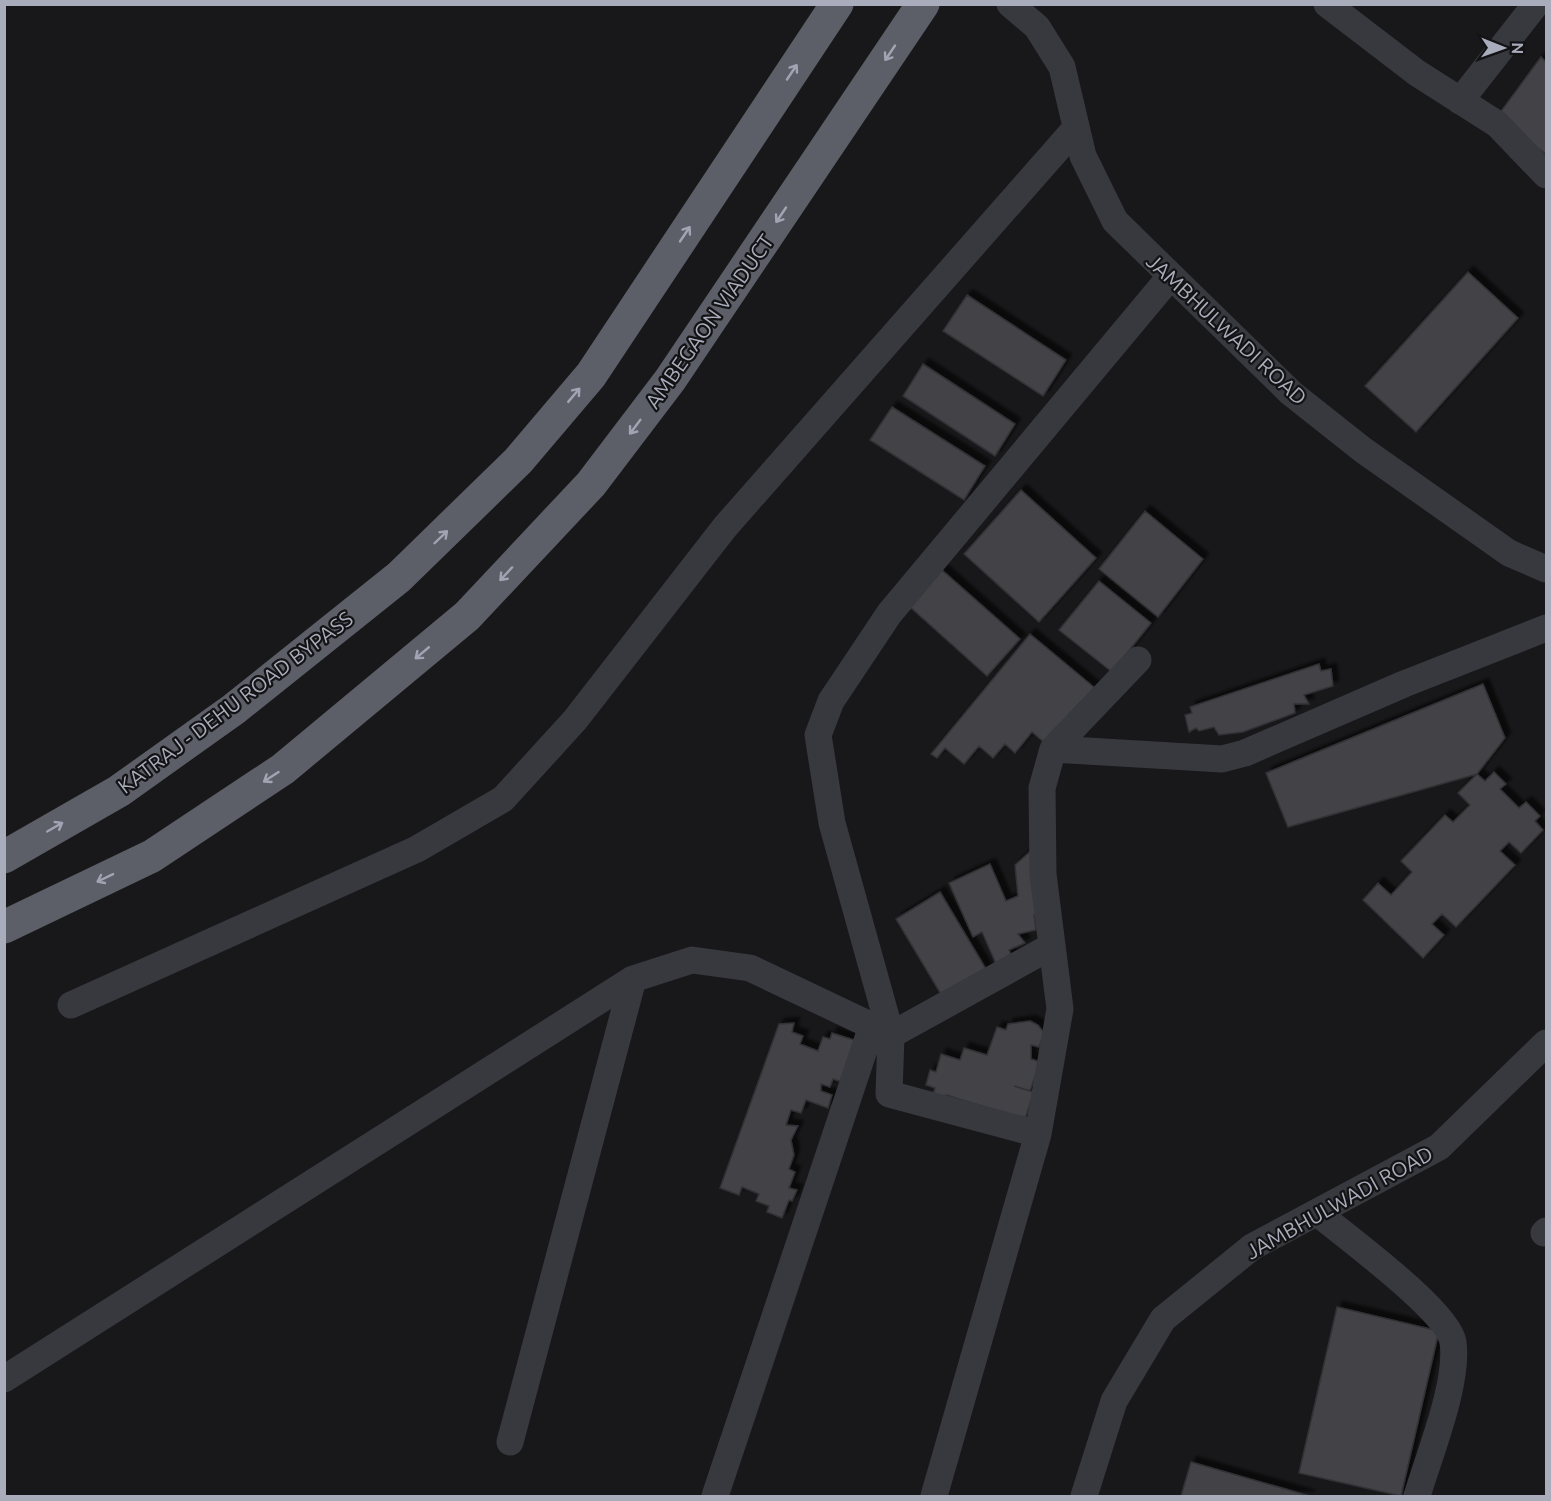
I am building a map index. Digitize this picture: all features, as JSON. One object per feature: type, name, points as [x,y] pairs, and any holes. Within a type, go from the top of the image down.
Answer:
[{"type":"highway","name":"KATRAJ - DEHU ROAD BYPASS","points":[[4,856],[119,791],[234,709],[399,578],[518,461],[591,375],[837,4]]},
{"type":"highway","name":"AMBEGAON VIADUCT","points":[[4,927],[152,856],[283,770],[467,616],[591,484],[670,381],[922,4]]},
{"type":"street","name":"JAMBHULWADI ROAD","points":[[1010,4],[1037,27],[1062,68],[1083,156],[1114,220],[1291,393],[1363,450],[1509,553],[1546,569]]},
{"type":"street","points":[[1327,4],[1417,73],[1497,124],[1546,175]]},
{"type":"street","points":[[1460,101],[1536,4]]},
{"type":"street","points":[[71,1005],[417,849],[503,799],[575,720],[725,527],[1076,128]]},
{"type":"street","points":[[1038,1134],[889,1094],[882,1031],[832,823],[818,735],[831,701],[889,614],[1170,277]]},
{"type":"street","points":[[1053,749],[1222,759],[1245,753],[1404,684],[1546,628]]},
{"type":"street","points":[[934,1497],[1038,1134],[1060,1009],[1043,874],[1042,788],[1053,749],[1138,660]]},
{"type":"street","points":[[715,1497],[882,1031],[1052,946]]},
{"type":"street","points":[[4,1379],[633,979],[692,960],[750,968],[882,1031]]},
{"type":"street","points":[[510,1442],[633,979]]},
{"type":"street","name":"JAMBHULWADI ROAD","points":[[1084,1497],[1114,1401],[1163,1319],[1252,1247],[1319,1214],[1439,1147],[1546,1043]]},
{"type":"street","points":[[1319,1214],[1434,1310],[1453,1340],[1452,1375],[1417,1497]]},
{"type":"building","points":[[1541,57],[1546,62],[1546,154],[1496,118]]},
{"type":"building","points":[[1468,272],[1518,318],[1416,432],[1365,386]]},
{"type":"building","points":[[967,295],[1066,360],[1043,396],[943,331]]},
{"type":"building","points":[[923,364],[1015,424],[995,456],[903,396]]},
{"type":"building","points":[[892,407],[985,466],[964,500],[870,440]]},
{"type":"building","points":[[1021,490],[1096,558],[1039,622],[964,554]]},
{"type":"building","points":[[1145,511],[1203,559],[1158,617],[1099,569]]},
{"type":"building","points":[[942,570],[1020,639],[987,676],[910,607]]},
{"type":"building","points":[[1099,581],[1151,623],[1112,672],[1059,630]]},
{"type":"building","points":[[1030,634],[1095,688],[1047,745],[1032,732],[1015,753],[1005,744],[993,758],[979,746],[964,764],[945,748],[937,758],[931,754]]},
{"type":"building","points":[[1319,664],[1321,671],[1331,669],[1333,686],[1304,695],[1309,704],[1294,704],[1295,713],[1243,732],[1219,735],[1214,727],[1199,731],[1196,728],[1189,732],[1185,715],[1192,713],[1190,707]]},
{"type":"building","points":[[1483,684],[1505,738],[1477,774],[1288,827],[1266,773]]},
{"type":"building","points":[[1494,772],[1506,784],[1500,789],[1519,808],[1526,802],[1540,816],[1535,821],[1543,830],[1521,853],[1509,842],[1500,851],[1515,865],[1456,927],[1442,914],[1432,924],[1444,935],[1423,958],[1363,900],[1378,883],[1391,895],[1412,872],[1401,861],[1445,815],[1453,822],[1470,805],[1458,793],[1477,774],[1485,781]]},
{"type":"building","points":[[1032,850],[1045,913],[1034,915],[1036,930],[1018,934],[1025,943],[1009,950],[1013,959],[997,966],[982,932],[973,937],[949,883],[990,864],[1006,901],[1018,896],[1015,865]]},
{"type":"building","points":[[940,892],[989,974],[945,1001],[896,919]]},
{"type":"building","points":[[1030,1021],[1038,1025],[1044,1033],[1039,1047],[1031,1045],[1031,1059],[1040,1062],[1030,1091],[1034,1092],[1025,1119],[946,1095],[943,1106],[931,1102],[935,1088],[926,1085],[930,1070],[936,1072],[941,1054],[960,1060],[964,1048],[987,1055],[997,1027],[1006,1030],[1008,1024]]},
{"type":"building","points":[[794,1023],[792,1032],[803,1036],[800,1044],[818,1051],[823,1037],[830,1039],[832,1033],[857,1041],[845,1083],[833,1079],[830,1087],[821,1084],[821,1091],[832,1095],[828,1108],[806,1100],[801,1113],[791,1110],[786,1125],[798,1126],[791,1140],[794,1155],[789,1169],[795,1172],[789,1188],[797,1190],[792,1201],[789,1200],[782,1218],[767,1212],[769,1206],[756,1201],[759,1194],[742,1187],[739,1195],[720,1188],[779,1024]]},
{"type":"building","points":[[1337,1307],[1439,1331],[1401,1496],[1299,1473]]},
{"type":"building","points":[[1191,1462],[1310,1496],[1181,1496]]}]
